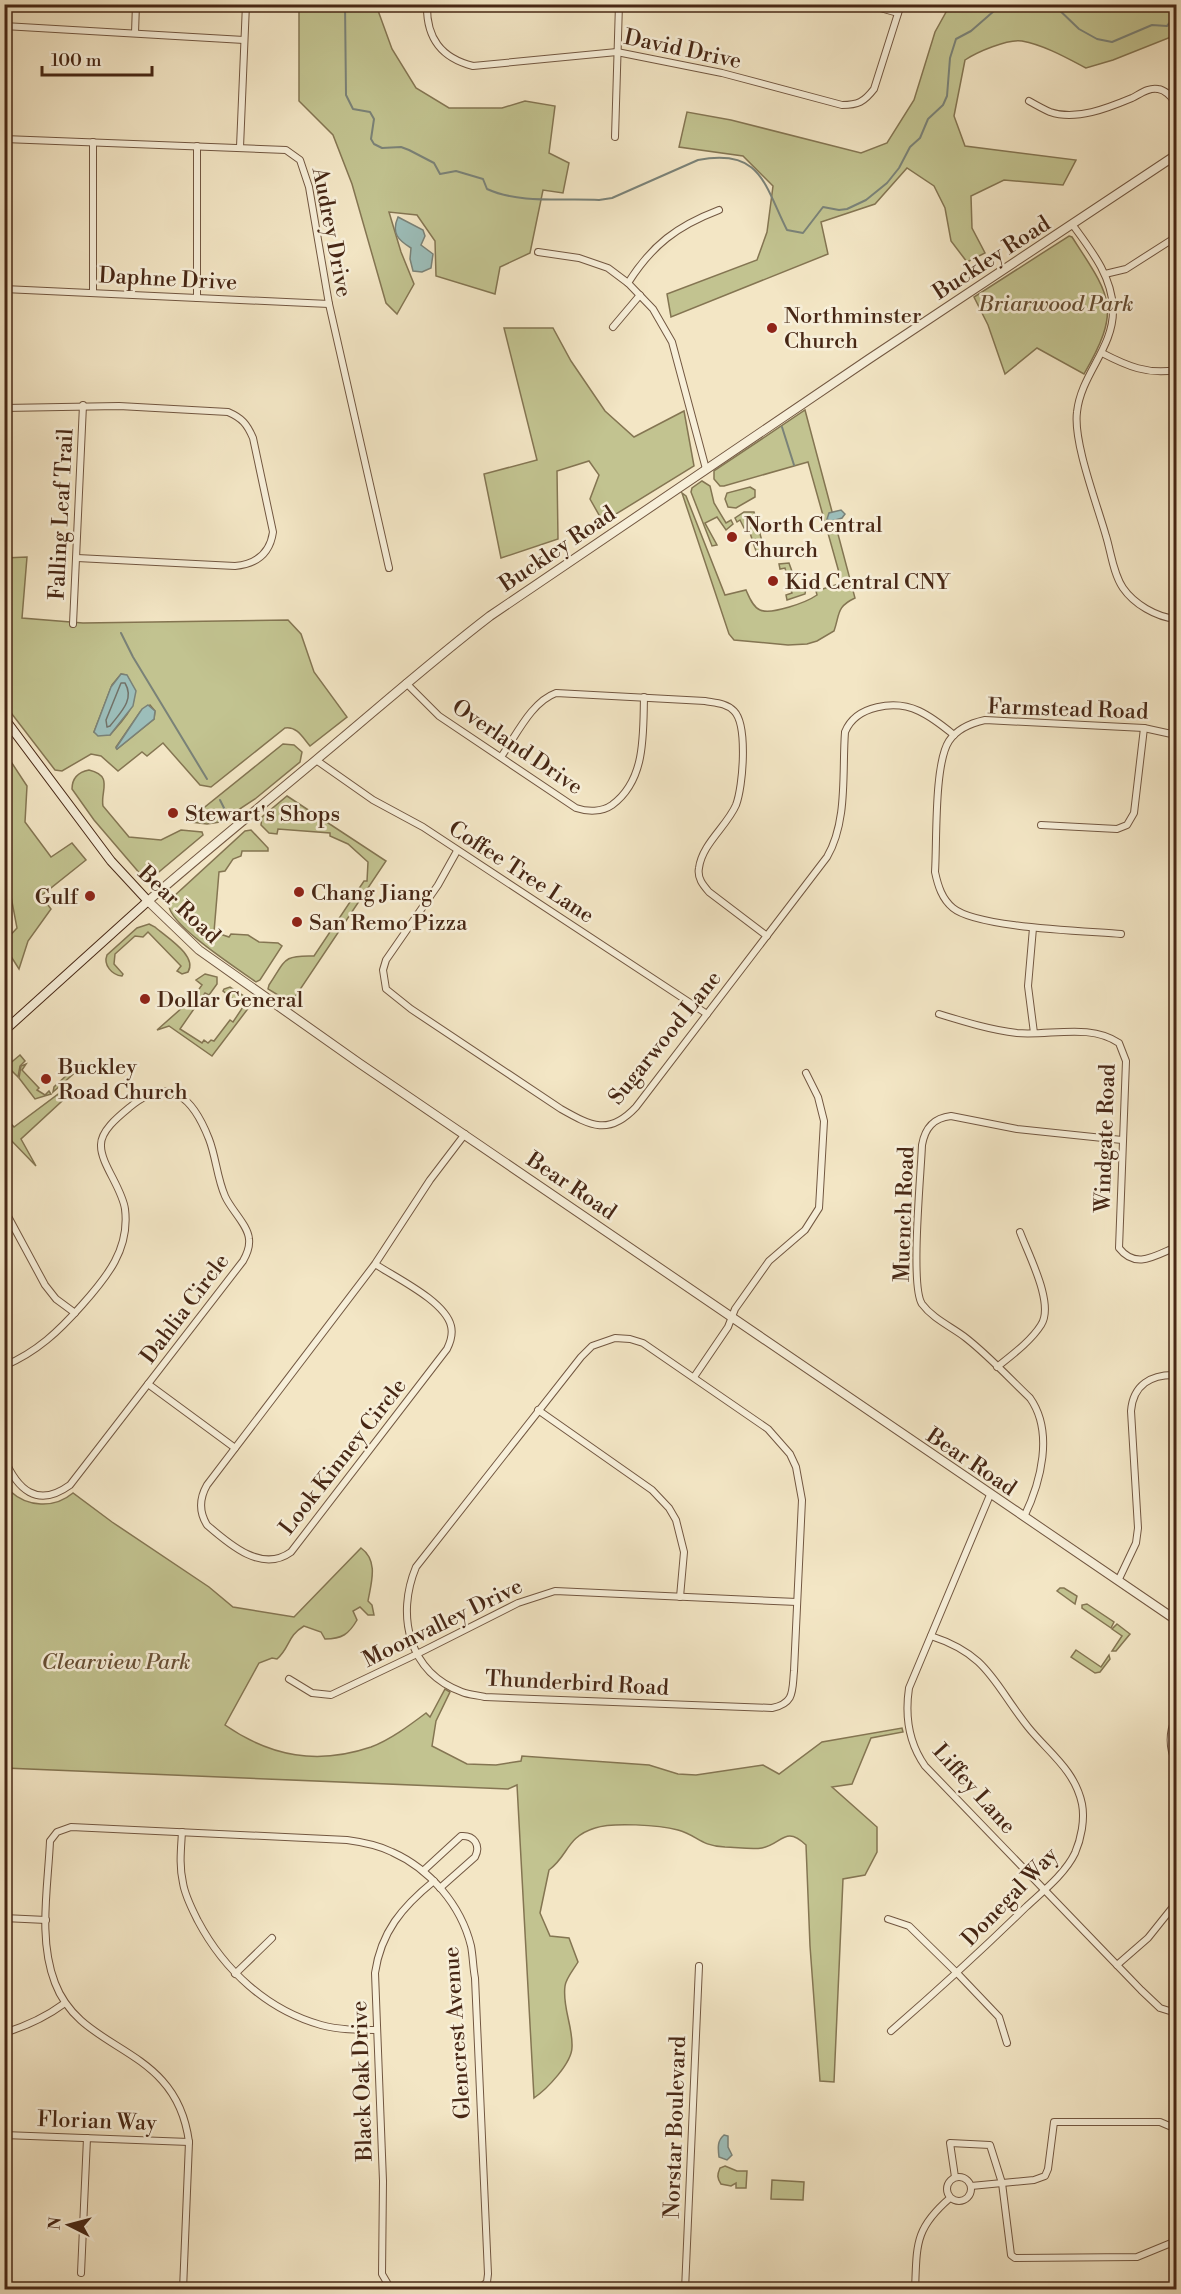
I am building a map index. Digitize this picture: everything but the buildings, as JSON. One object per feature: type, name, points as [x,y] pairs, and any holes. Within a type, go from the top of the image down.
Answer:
[{"type":"main road","name":"Bear Road","points":[[4,718],[112,862],[148,901]]},
{"type":"main road","name":"Buckley Road","points":[[4,1031],[148,901]]},
{"type":"street","points":[[135,33],[136,4]]},
{"type":"street","points":[[240,147],[246,4]]},
{"type":"street","name":"David Drive","points":[[427,4],[429,23],[435,41],[445,54],[456,62],[473,66],[490,66],[617,52],[722,73],[842,105],[858,105],[866,100],[874,89],[901,4]]},
{"type":"street","points":[[615,137],[619,4]]},
{"type":"street","points":[[866,4],[898,13]]},
{"type":"street","points":[[4,26],[244,40]]},
{"type":"street","points":[[1029,101],[1052,112],[1087,113],[1111,107],[1151,89],[1159,89],[1168,93],[1176,103]]},
{"type":"street","name":"Audrey Drive","points":[[4,139],[286,150],[300,160],[309,187],[329,304],[389,568]]},
{"type":"street","points":[[93,142],[93,293]]},
{"type":"street","points":[[197,146],[197,298]]},
{"type":"street","name":"Buckley Road","points":[[148,901],[406,682],[489,616],[1176,155]]},
{"type":"street","points":[[628,283],[639,265],[672,233],[690,222],[719,210]]},
{"type":"street","points":[[1072,224],[1091,249],[1105,274],[1112,296],[1113,312],[1108,339],[1082,389],[1076,413],[1077,431],[1122,587],[1147,609],[1158,615],[1176,619]]},
{"type":"street","points":[[1105,274],[1126,269],[1176,237]]},
{"type":"street","points":[[538,252],[596,262],[628,283],[653,309],[672,342],[706,469]]},
{"type":"street","name":"Daphne Drive","points":[[4,289],[329,304]]},
{"type":"street","points":[[613,327],[640,295]]},
{"type":"street","points":[[1102,353],[1139,370],[1162,373],[1176,370]]},
{"type":"street","points":[[4,408],[83,405],[228,412],[238,416],[247,424],[253,438],[273,532],[267,552],[256,561],[247,565],[76,558]]},
{"type":"street","name":"Falling Leaf Trail","points":[[73,624],[83,405]]},
{"type":"street","name":"Overland Drive","points":[[406,682],[439,716],[576,808],[595,811],[608,808],[628,789],[637,773],[643,738],[645,697]]},
{"type":"street","points":[[501,757],[537,705],[556,693],[645,697],[723,704],[739,716],[742,727],[740,790],[737,804],[729,819],[706,850],[699,865],[699,874],[701,883],[709,892],[767,936]]},
{"type":"street","name":"Sugarwood Lane","points":[[457,851],[438,885],[386,960],[383,970],[384,982],[391,995],[522,1085],[585,1122],[609,1125],[621,1121],[636,1107],[833,846],[840,814],[845,732],[848,725],[864,712],[886,706],[917,710],[933,718],[954,735]]},
{"type":"street","name":"Farmstead Road","points":[[954,735],[962,728],[985,720],[1144,728],[1176,735]]},
{"type":"street","points":[[1041,825],[1117,829],[1126,825],[1134,813],[1144,728]]},
{"type":"street","points":[[954,735],[943,754],[940,772],[935,872],[944,899],[964,915],[1033,928],[1121,934]]},
{"type":"street","name":"Coffee Tree Lane","points":[[316,760],[334,775],[373,800],[423,827],[706,1014]]},
{"type":"street","name":"Bear Road","points":[[148,901],[199,950],[359,1063],[1176,1620]]},
{"type":"street","points":[[1033,928],[1028,986],[1034,1033]]},
{"type":"street","name":"Windgate Road","points":[[939,1014],[990,1029],[1034,1033],[1100,1033],[1119,1043],[1126,1061],[1119,1248],[1125,1256],[1134,1260],[1149,1259],[1176,1247]]},
{"type":"street","points":[[694,1377],[728,1327],[735,1309],[769,1261],[805,1230],[819,1208],[824,1121],[818,1097],[806,1073]]},
{"type":"street","name":"Dahlia Circle","points":[[4,1366],[34,1352],[51,1338],[105,1280],[116,1261],[124,1238],[125,1209],[120,1189],[102,1155],[100,1144],[105,1133],[130,1107],[150,1093],[160,1090],[178,1094],[200,1121],[209,1140],[224,1195],[249,1234],[248,1251],[243,1261],[70,1485],[56,1494],[37,1494],[21,1488],[14,1480],[4,1458]]},
{"type":"street","name":"Muench Road","points":[[1024,1517],[1034,1497],[1038,1481],[1042,1449],[1042,1419],[1030,1398],[966,1338],[930,1314],[918,1294],[916,1272],[924,1133],[932,1123],[942,1117],[951,1116],[1017,1129],[1122,1140]]},
{"type":"street","name":"Look Kinney Circle","points":[[375,1264],[441,1308],[452,1327],[452,1338],[400,1411],[291,1551],[273,1561],[253,1557],[215,1532],[203,1518],[201,1495],[375,1264],[430,1180],[465,1134]]},
{"type":"street","points":[[4,1209],[45,1285],[56,1299],[75,1313]]},
{"type":"street","points":[[998,1367],[1041,1325],[1045,1315],[1045,1299],[1020,1232]]},
{"type":"street","name":"Thunderbird Road","points":[[608,1339],[630,1339],[644,1343],[694,1377],[768,1429],[783,1444],[796,1467],[802,1500],[791,1694],[788,1702],[772,1708],[485,1697],[462,1692],[446,1684],[429,1670],[417,1654],[407,1631],[405,1615],[410,1580],[416,1566],[538,1410],[592,1346],[608,1339]]},
{"type":"street","points":[[1118,1581],[1136,1543],[1138,1528],[1131,1411],[1135,1394],[1146,1381],[1153,1377],[1176,1375]]},
{"type":"street","points":[[148,1384],[235,1448]]},
{"type":"street","points":[[538,1410],[652,1490],[669,1508],[676,1520],[683,1545],[680,1597]]},
{"type":"street","name":"Liffey Lane","points":[[990,1495],[909,1688],[907,1720],[913,1743],[925,1766],[1117,1965],[1160,2008],[1176,2013]]},
{"type":"street","name":"Moonvalley Drive","points":[[289,1679],[312,1693],[331,1695],[518,1603],[555,1591],[797,1602]]},
{"type":"street","name":"Donegal Way","points":[[891,2031],[958,1974],[1069,1864],[1080,1839],[1083,1819],[1077,1788],[1068,1770],[1032,1732],[982,1664],[959,1647],[931,1636]]},
{"type":"street","points":[[1176,1717],[1170,1732],[1170,1745],[1176,1763]]},
{"type":"street","name":"Glencrest Avenue","points":[[46,1920],[50,1841],[57,1832],[71,1827],[347,1840],[391,1851],[423,1871],[452,1903],[471,1946],[475,1978],[488,2274],[487,2282],[478,2289]]},
{"type":"street","points":[[182,1832],[183,1884],[207,1938],[235,1974],[266,1999],[311,2022],[344,2030],[376,2030]]},
{"type":"street","points":[[423,1871],[461,1836],[470,1836],[478,1845],[475,1857],[440,1888]]},
{"type":"street","name":"Black Oak Drive","points":[[400,2289],[389,2286],[382,2274],[383,2181],[375,1974],[378,1953],[387,1932],[396,1918],[434,1881]]},
{"type":"street","points":[[1117,1965],[1148,1938],[1176,1903]]},
{"type":"street","points":[[4,1918],[46,1920],[48,1961],[55,1984],[65,2002],[79,2018],[151,2068],[164,2081],[178,2101],[189,2142],[183,2289]]},
{"type":"street","points":[[888,1918],[909,1926],[999,2017],[1007,2043]]},
{"type":"street","points":[[235,1974],[272,1938]]},
{"type":"street","name":"Norstar Boulevard","points":[[686,2289],[699,1965]]},
{"type":"street","points":[[4,2033],[51,2014],[65,2002]]},
{"type":"street","points":[[971,2186],[1034,2180],[1045,2176],[1048,2169],[1054,2122],[1160,2122],[1174,2128],[1176,2137]]},
{"type":"street","name":"Florian Way","points":[[4,2134],[189,2142]]},
{"type":"street","points":[[81,2273],[87,2138]]},
{"type":"street","points":[[950,2198],[947,2187],[955,2177],[950,2143],[990,2145],[1002,2183],[1011,2255],[1015,2258],[1137,2257],[1176,2241]]},
{"type":"street","points":[[950,2198],[964,2201],[969,2196],[971,2186],[967,2180],[955,2177]]},
{"type":"street","points":[[915,2289],[920,2234],[930,2217],[950,2198]]},
{"type":"green space","points":[[299,5],[376,5],[392,49],[416,88],[449,108],[502,108],[525,101],[555,106],[549,153],[569,163],[563,193],[543,190],[530,253],[500,267],[495,294],[436,276],[435,241],[417,215],[389,212],[414,284],[397,314],[386,303],[352,184],[333,135],[299,101]]},
{"type":"green space","points":[[950,5],[1176,5],[1176,35],[1086,68],[1047,49],[1022,41],[1001,44],[965,60],[954,116],[965,146],[1076,160],[1063,185],[1004,180],[971,196],[972,228],[985,253],[967,262],[951,241],[945,208],[934,186],[907,168],[875,204],[821,222],[828,254],[671,317],[667,294],[757,260],[767,232],[773,186],[743,156],[679,147],[687,112],[731,120],[861,153],[887,143],[914,100],[935,32]]},
{"type":"green space","name":"Briarwood Park","points":[[1069,236],[1072,237],[1096,274],[1107,303],[1104,333],[1096,352],[1084,374],[1037,348],[1005,374],[988,325],[974,297]]},
{"type":"green space","points":[[504,328],[553,328],[571,361],[605,411],[634,437],[684,411],[694,466],[603,522],[590,499],[599,475],[589,461],[557,471],[558,539],[501,558],[484,474],[537,460]]},
{"type":"green space","points":[[805,410],[855,598],[842,608],[834,631],[817,641],[788,645],[734,640],[729,634],[682,493],[686,496],[725,595],[746,590],[758,609],[773,611],[806,601],[817,595],[816,591],[842,583],[808,462],[724,486],[720,486],[714,479],[714,471]]},
{"type":"green space","points":[[702,481],[710,486],[714,503],[726,523],[731,520],[733,524],[726,530],[717,517],[705,523],[717,545],[712,546],[691,492],[692,488]]},
{"type":"green space","points":[[750,487],[755,490],[755,497],[736,508],[728,507],[725,499],[727,493]]},
{"type":"green space","points":[[744,512],[754,512],[765,552],[757,554],[748,527],[744,528],[740,520],[737,522],[735,518]]},
{"type":"green space","points":[[27,557],[22,618],[83,623],[288,620],[301,634],[314,672],[347,717],[310,746],[296,731],[285,728],[211,787],[200,785],[163,743],[147,756],[142,752],[118,771],[101,756],[91,754],[62,771],[55,770],[5,705],[4,558]],"holes":[[[121,674],[126,675],[134,692],[132,707],[110,735],[94,732],[112,685]],[[150,705],[155,711],[154,719],[117,749],[116,747],[140,712]]]},
{"type":"green space","points":[[789,563],[798,588],[806,588],[805,594],[787,600],[786,595],[792,593],[785,568],[780,569],[779,564]]},
{"type":"green space","points":[[283,744],[294,745],[302,752],[300,762],[255,799],[220,822],[207,824],[191,822],[190,819]]},
{"type":"green space","points":[[4,751],[27,786],[25,822],[51,857],[72,843],[86,860],[41,896],[51,909],[28,941],[19,969],[5,947],[5,941],[17,928],[5,865]]},
{"type":"green space","points":[[89,770],[97,773],[104,780],[103,806],[129,837],[161,840],[181,830],[202,832],[203,835],[154,876],[142,876],[94,820],[72,789],[77,776]]},
{"type":"green space","points":[[287,796],[386,861],[291,1003],[268,989],[269,985],[282,965],[290,958],[314,956],[364,881],[367,881],[368,862],[348,844],[330,836],[330,833],[278,829],[277,834],[269,833],[261,825],[262,817]]},
{"type":"green space","points":[[251,830],[268,848],[268,851],[242,851],[241,856],[233,859],[225,871],[219,872],[214,932],[229,937],[231,934],[248,935],[259,942],[278,943],[282,946],[260,980],[256,982],[193,935],[181,924],[169,906],[172,898],[245,831]]},
{"type":"green space","points":[[149,924],[173,941],[185,953],[190,966],[188,972],[182,974],[177,971],[181,966],[148,932],[143,937],[135,936],[115,954],[114,964],[123,974],[122,976],[109,969],[106,962],[107,955],[137,928]]},
{"type":"green space","points":[[205,974],[217,977],[217,984],[209,995],[205,993],[180,1029],[202,1043],[204,1040],[208,1043],[211,1040],[214,1041],[230,1020],[233,1022],[243,1007],[223,991],[224,989],[230,987],[253,1002],[212,1056],[169,1026],[157,1030],[192,999],[202,985],[196,980]]},
{"type":"green space","points":[[20,1055],[25,1061],[20,1066],[18,1077],[7,1066]]},
{"type":"green space","points":[[82,1061],[79,1069],[53,1092],[54,1087]]},
{"type":"green space","points":[[26,1064],[22,1070],[39,1088],[37,1090],[45,1095],[49,1091],[51,1094],[35,1099],[19,1078],[21,1066]]},
{"type":"green space","points":[[69,1086],[74,1090],[21,1139],[36,1166],[5,1134],[5,1117],[14,1127]]},
{"type":"green space","name":"Clearview Park","points":[[10,1491],[24,1500],[41,1504],[58,1502],[73,1493],[209,1587],[233,1607],[294,1617],[361,1548],[367,1553],[372,1566],[368,1601],[372,1605],[374,1615],[368,1615],[360,1607],[353,1611],[357,1620],[354,1625],[344,1635],[336,1638],[325,1639],[321,1632],[304,1626],[298,1630],[277,1659],[272,1658],[259,1663],[225,1725],[242,1736],[277,1751],[295,1755],[332,1756],[371,1747],[393,1736],[426,1713],[430,1717],[445,1689],[450,1692],[436,1721],[432,1746],[467,1764],[496,1765],[521,1761],[522,1756],[649,1765],[678,1774],[696,1775],[763,1765],[779,1774],[822,1742],[902,1728],[903,1732],[871,1738],[852,1784],[832,1787],[877,1827],[877,1852],[865,1875],[843,1879],[834,2082],[820,2081],[810,1946],[806,1845],[793,1836],[788,1836],[769,1846],[748,1849],[710,1845],[670,1828],[624,1825],[595,1828],[573,1841],[549,1870],[540,1913],[550,1936],[569,1938],[578,1962],[568,1977],[564,1994],[572,2047],[563,2068],[552,2082],[534,2098],[517,1785],[508,1789],[5,1768],[4,1493]]},
{"type":"green space","points":[[1060,1588],[1077,1596],[1075,1604],[1057,1591]]},
{"type":"green space","points":[[1087,1604],[1114,1622],[1111,1628],[1082,1608],[1082,1605]]},
{"type":"green space","points":[[1117,1624],[1130,1634],[1116,1651],[1112,1651],[1122,1636],[1112,1629]]},
{"type":"green space","points":[[1076,1650],[1101,1667],[1109,1655],[1110,1659],[1100,1672],[1095,1673],[1071,1657]]},
{"type":"green space","points":[[725,2166],[737,2171],[747,2171],[746,2188],[736,2188],[736,2183],[731,2186],[721,2184],[718,2173],[720,2168]]},
{"type":"green space","points":[[772,2180],[804,2182],[803,2200],[771,2199]]},
{"type":"water","points":[[398,217],[423,230],[425,236],[421,245],[433,254],[431,268],[422,272],[413,271],[410,259],[411,248],[397,236],[395,227]]},
{"type":"water","points":[[841,510],[845,514],[842,518],[832,521],[827,519],[829,513]]},
{"type":"water","points":[[121,674],[127,675],[136,691],[133,706],[110,735],[98,736],[94,732],[111,687]]},
{"type":"water","points":[[148,705],[155,711],[154,719],[117,749],[142,709]]},
{"type":"water","points":[[724,2135],[728,2136],[728,2147],[732,2155],[727,2160],[719,2157],[719,2142]]},
{"type":"waterway","points":[[345,4],[346,95],[353,109],[370,112],[374,119],[371,139],[374,144],[382,148],[401,147],[434,163],[440,174],[456,171],[483,179],[487,189],[527,199],[599,200],[612,198],[698,160],[735,159],[748,165],[757,173],[765,184],[787,230],[803,233],[823,207],[847,209],[866,200],[887,183],[899,168],[910,147],[920,138],[928,119],[943,105],[947,96],[950,58],[956,39],[971,31],[1002,4]]},
{"type":"waterway","points":[[1053,4],[1079,29],[1097,39],[1112,42],[1152,25],[1167,26],[1176,15]]},
{"type":"waterway","points":[[782,427],[794,465]]},
{"type":"waterway","points":[[121,633],[133,657],[207,779]]},
{"type":"waterway","points":[[220,800],[226,812]]},
{"type":"place","name":"Northminster Church","points":[[772,328]]},
{"type":"place","name":"North Central Church","points":[[732,537]]},
{"type":"place","name":"Kid Central CNY","points":[[773,581]]},
{"type":"place","name":"Stewart's Shops","points":[[173,813]]},
{"type":"place","name":"Chang Jiang","points":[[299,892]]},
{"type":"place","name":"Gulf","points":[[90,896]]},
{"type":"place","name":"San Remo Pizza","points":[[297,922]]},
{"type":"place","name":"Dollar General","points":[[145,999]]},
{"type":"place","name":"Buckley Road Church","points":[[46,1079]]}]
